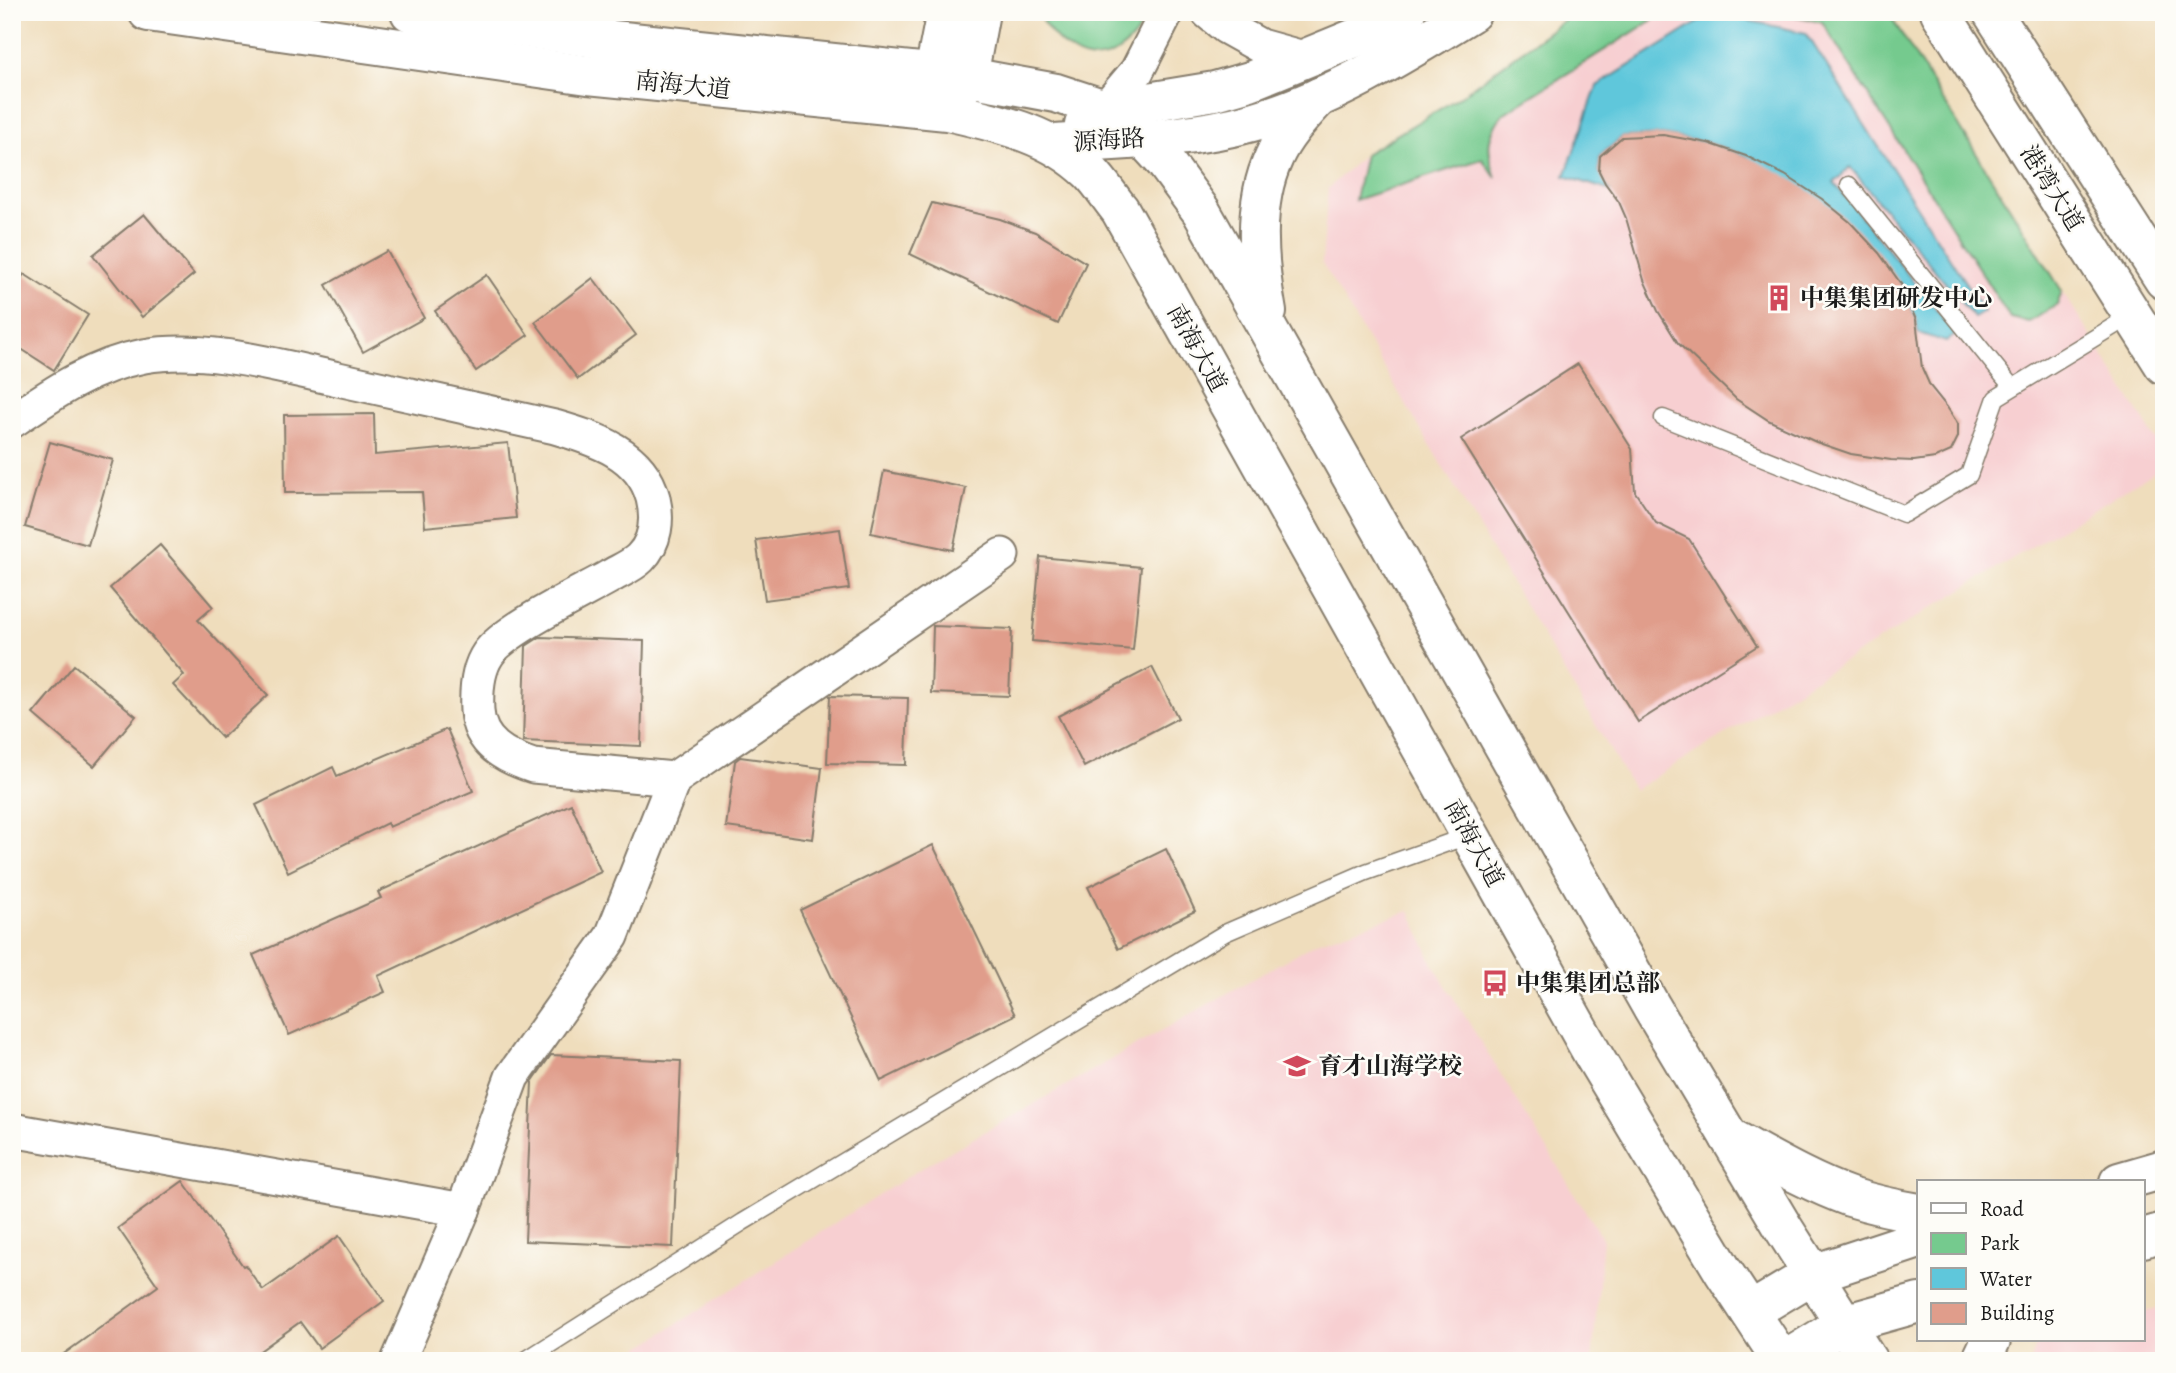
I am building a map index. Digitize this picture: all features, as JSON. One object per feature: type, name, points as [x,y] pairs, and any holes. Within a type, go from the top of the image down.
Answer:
[{"type":"main road","name":"南海大道","points":[[148,12],[588,75],[947,111],[1004,124],[1055,144],[1091,172],[1120,210],[1592,1053],[1723,1271],[1783,1361]]},
{"type":"main road","name":"南海大道","points":[[410,12],[594,38],[951,75],[1056,93],[1105,109],[1143,138],[1165,162],[1201,211],[1652,1008],[1784,1230],[1868,1361]]},
{"type":"main road","points":[[946,12],[951,75],[947,111]]},
{"type":"main road","points":[[951,75],[980,12]]},
{"type":"main road","name":"源海路","points":[[1055,144],[1105,109],[1215,91],[1250,81],[1372,31],[1406,12]]},
{"type":"main road","name":"源海路","points":[[1055,144],[1186,135],[1254,122],[1319,97],[1381,66],[1472,12]]},
{"type":"main road","name":"港湾大道","points":[[1940,12],[2164,365]]},
{"type":"main road","name":"港湾大道","points":[[1992,12],[2164,280]]},
{"type":"main road","points":[[1273,338],[1264,292],[1259,240],[1262,191],[1273,157],[1293,126],[1319,97]]},
{"type":"main road","points":[[1729,1137],[1823,1186],[1850,1197],[1917,1213]]},
{"type":"main road","points":[[2126,1180],[2164,1170]]},
{"type":"main road","points":[[2144,1238],[2164,1232]]},
{"type":"main road","points":[[1750,1312],[1813,1274],[1917,1240]]},
{"type":"main road","points":[[1783,1361],[1844,1324],[1917,1304]]},
{"type":"main road","points":[[1981,1361],[1990,1342]]},
{"type":"street","points":[[1105,109],[1137,71],[1167,12]]},
{"type":"street","points":[[1208,12],[1226,27],[1260,46],[1307,59]]},
{"type":"street","points":[[12,421],[75,380],[99,369],[144,355],[179,353],[237,358],[283,367],[555,427],[584,435],[605,445],[632,461],[642,472],[655,509],[654,535],[640,558],[500,641],[488,654],[480,670],[476,695],[477,717],[484,736],[497,749],[514,760],[533,766],[674,779]]},
{"type":"street","points":[[398,1361],[463,1210],[512,1077],[612,936],[674,779],[1002,555]]},
{"type":"street","points":[[12,1130],[463,1210]]},
{"type":"lane","points":[[1849,185],[2012,387]]},
{"type":"lane","points":[[1663,418],[1904,514],[1969,475],[1996,398],[2132,315]]},
{"type":"lane","points":[[524,1361],[743,1222],[1225,933],[1366,872],[1470,835]]},
{"type":"shaded area","points":[[1575,12],[1888,12],[2164,453],[2164,466],[1634,790],[1322,263],[1328,188],[1365,154],[1458,98]]},
{"type":"shaded area","name":"育才山海学校","points":[[1410,911],[1434,966],[1603,1240],[1592,1361],[619,1361],[923,1167],[1319,941]]},
{"type":"shaded area","points":[[2164,1307],[2164,1361],[2031,1361],[2036,1346],[2049,1342],[2144,1342],[2144,1313]]},
{"type":"green space","points":[[1036,12],[1148,12],[1137,34],[1128,43],[1119,51],[1097,58],[1085,57],[1067,48],[1052,34]]},
{"type":"green space","points":[[1575,12],[1665,12],[1503,114],[1493,130],[1489,144],[1496,178],[1482,159],[1355,200],[1365,154],[1458,98]]},
{"type":"green space","points":[[1776,12],[1888,12],[2062,291],[2057,305],[2029,322],[2010,318],[1822,22]]},
{"type":"water","points":[[1713,13],[1806,33],[1984,312],[1974,318],[1850,167],[1834,183],[1956,334],[1946,342],[1918,333],[1916,320],[1901,284],[1746,156],[1708,143],[1663,135],[1622,137],[1600,156],[1599,171],[1611,191],[1565,176],[1597,86]]},
{"type":"building","name":"中集集团研发中心","points":[[1663,135],[1708,143],[1746,156],[1785,175],[1822,199],[1850,222],[1879,253],[1901,284],[1916,320],[1922,368],[1930,386],[1958,424],[1958,437],[1951,451],[1935,458],[1891,460],[1851,454],[1816,442],[1768,420],[1736,399],[1678,343],[1658,311],[1644,280],[1619,202],[1599,171],[1600,156],[1622,137]]},
{"type":"building","points":[[932,203],[1000,219],[1035,232],[1086,263],[1058,324],[910,254]]},
{"type":"building","points":[[144,214],[194,274],[142,317],[93,255]]},
{"type":"building","points":[[387,251],[424,318],[363,352],[326,285]]},
{"type":"building","points":[[24,274],[88,315],[54,370],[12,343],[12,292]]},
{"type":"building","points":[[487,275],[528,335],[476,371],[435,311]]},
{"type":"building","points":[[593,278],[636,335],[578,379],[535,322]]},
{"type":"building","points":[[1578,364],[1632,449],[1635,492],[1656,523],[1689,539],[1757,646],[1638,722],[1461,439]]},
{"type":"building","points":[[374,414],[375,455],[508,443],[516,518],[425,527],[422,492],[285,493],[284,415]]},
{"type":"building","points":[[50,442],[113,460],[88,545],[25,527]]},
{"type":"building","points":[[884,471],[966,488],[953,550],[871,533]]},
{"type":"building","points":[[840,529],[849,589],[765,600],[756,540]]},
{"type":"building","points":[[160,545],[213,607],[198,620],[268,695],[222,738],[173,685],[184,675],[110,588]]},
{"type":"building","points":[[1040,557],[1141,567],[1133,650],[1032,641]]},
{"type":"building","points":[[933,626],[1012,629],[1009,696],[931,693]]},
{"type":"building","points":[[540,637],[644,641],[641,746],[523,741],[526,646]]},
{"type":"building","points":[[74,665],[136,716],[94,766],[33,714]]},
{"type":"building","points":[[1152,667],[1178,718],[1084,767],[1058,716]]},
{"type":"building","points":[[830,696],[908,698],[906,765],[827,763]]},
{"type":"building","points":[[447,729],[473,791],[389,827],[387,823],[288,872],[256,805],[333,767],[337,776]]},
{"type":"building","points":[[740,757],[822,768],[813,839],[726,827],[735,761]]},
{"type":"building","points":[[571,804],[601,872],[378,976],[385,992],[289,1035],[253,955],[381,898],[378,892]]},
{"type":"building","points":[[933,845],[1015,1015],[881,1081],[800,910]]},
{"type":"building","points":[[1166,849],[1195,911],[1118,949],[1088,887]]},
{"type":"building","points":[[551,1055],[681,1061],[673,1247],[525,1241],[532,1082]]},
{"type":"building","points":[[183,1181],[263,1290],[339,1236],[384,1301],[319,1348],[300,1322],[246,1361],[54,1361],[158,1286],[118,1228]]},
{"type":"place","name":"中集集团研发中心","points":[[1779,298]]},
{"type":"place","name":"中集集团总部","points":[[1495,983]]},
{"type":"place","name":"育才山海学校","points":[[1297,1066]]}]
